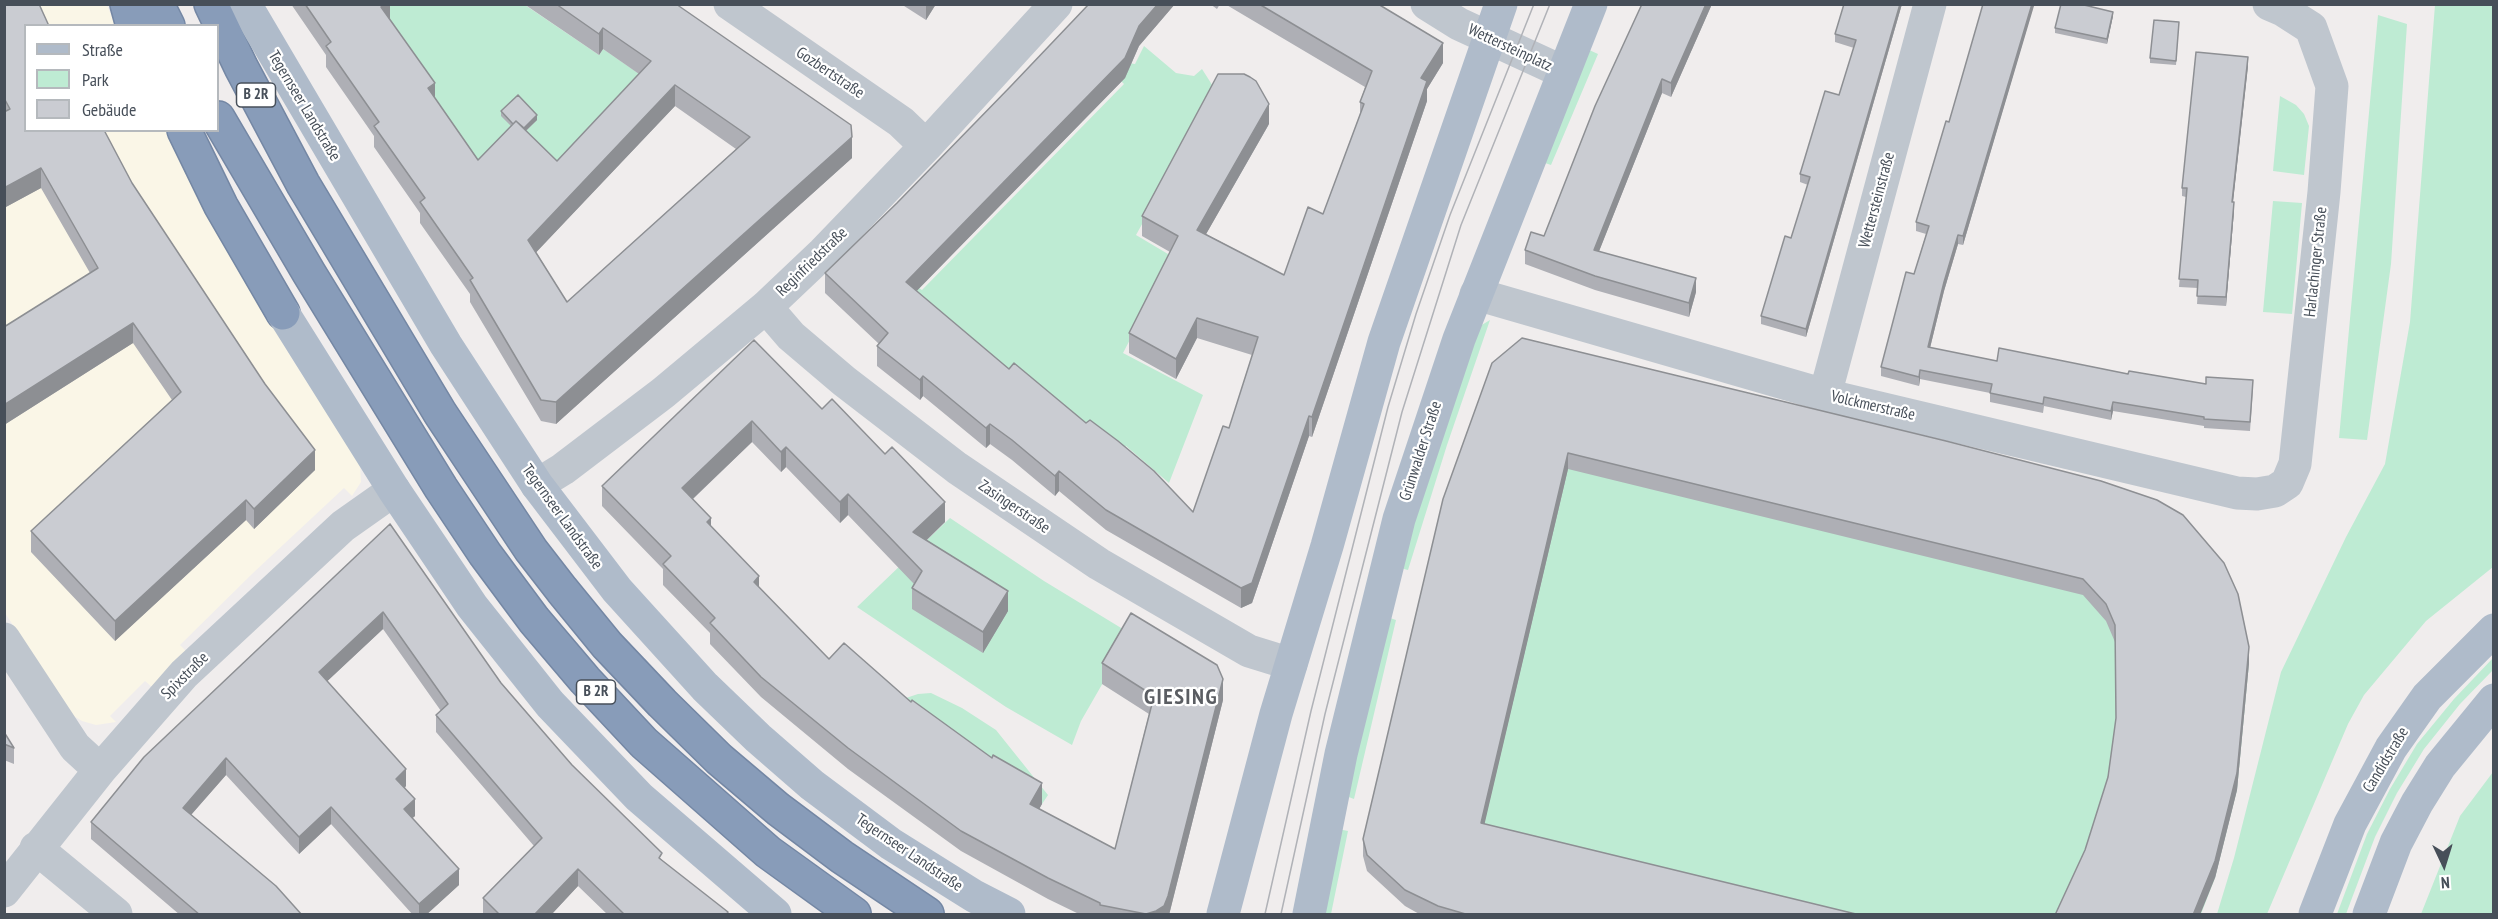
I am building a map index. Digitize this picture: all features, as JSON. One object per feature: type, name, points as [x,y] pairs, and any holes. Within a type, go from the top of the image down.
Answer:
[{"type":"highway","points":[[127,4],[132,24]]},
{"type":"highway","points":[[157,4],[167,24]]},
{"type":"highway","name":"B 2R","points":[[211,4],[241,67],[303,184],[365,289],[446,422],[531,550],[562,590],[615,653],[719,759],[778,809],[842,857],[927,915]]},
{"type":"highway","name":"B 2R","points":[[219,120],[303,264],[435,479],[485,554],[534,620],[585,680],[644,743],[768,852],[854,915]]},
{"type":"highway","points":[[185,132],[221,206],[283,313]]},
{"type":"main road","name":"Tegernseer Landstraße","points":[[245,4],[446,345],[537,485],[649,628],[705,687],[758,738],[812,785],[891,844],[1009,915]]},
{"type":"main road","points":[[1222,915],[1291,664],[1327,546],[1384,342],[1501,4]]},
{"type":"main road","name":"Grünwalder Straße","points":[[1308,915],[1341,754],[1399,519],[1443,384],[1476,294],[1591,4]]},
{"type":"main road","points":[[283,313],[394,490],[472,606],[550,704],[639,797],[775,915]]},
{"type":"main road","name":"Candidstraße","points":[[2316,915],[2350,824],[2391,748],[2427,698],[2493,630]]},
{"type":"main road","points":[[2369,915],[2396,843],[2417,802],[2440,766],[2493,700]]},
{"type":"street","name":"Gozbertstraße","points":[[730,4],[901,122],[926,146]]},
{"type":"street","name":"Reginfriedstraße","points":[[537,485],[563,469],[663,393],[766,307],[823,253],[926,146],[1056,4]]},
{"type":"street","name":"Wettersteinplatz","points":[[1427,4],[1490,39],[1563,72]]},
{"type":"street","name":"Wettersteinstraße","points":[[1825,395],[1930,4]]},
{"type":"street","name":"Harlachinger Straße","points":[[2269,4],[2311,28],[2332,86],[2295,464],[2287,483],[2275,491]]},
{"type":"street","name":"Volckmerstraße","points":[[1476,294],[1825,395],[2237,493],[2257,494],[2275,491]]},
{"type":"street","name":"Zasingerstraße","points":[[766,307],[791,336],[844,381],[957,468],[1099,564],[1248,651],[1291,664]]},
{"type":"street","name":"Spixstraße","points":[[4,891],[100,770],[184,674],[343,526],[394,490]]},
{"type":"street","points":[[4,639],[75,747],[100,770]]},
{"type":"street","points":[[36,848],[116,915]]},
{"type":"shaded area","points":[[5,5],[107,5],[115,24],[24,24],[24,132],[169,132],[233,256],[294,362],[360,463],[361,482],[352,496],[344,488],[253,573],[180,645],[188,653],[153,688],[145,681],[110,716],[116,722],[96,725],[72,715],[5,613]]},
{"type":"green space","points":[[378,5],[525,5],[599,55],[603,49],[651,82],[509,233]]},
{"type":"green space","points":[[2435,5],[2493,5],[2493,567],[2426,621],[2364,695],[2348,724],[2267,914],[2217,914],[2234,858],[2281,672],[2346,537],[2385,464],[2410,322]]},
{"type":"green space","points":[[2378,15],[2407,24],[2391,264],[2367,440],[2339,438]]},
{"type":"green space","points":[[1144,46],[1176,73],[1194,76],[1202,69],[1216,91],[1136,235],[1173,257],[1123,353],[1203,395],[1169,483],[1126,446],[1119,457],[914,315],[917,287],[922,290],[1124,84],[1116,76],[1128,63],[1135,64]]},
{"type":"green space","points":[[1587,49],[1598,54],[1551,165],[1542,162]]},
{"type":"green space","points":[[2280,96],[2296,105],[2304,114],[2309,126],[2304,175],[2273,171]]},
{"type":"green space","points":[[2273,201],[2302,203],[2292,314],[2263,312]]},
{"type":"green space","points":[[1490,320],[1447,445],[1408,570],[1400,568],[1426,470],[1480,326]]},
{"type":"green space","points":[[1522,355],[2249,663],[2237,790],[2215,878],[2201,914],[1421,914]]},
{"type":"green space","points":[[950,518],[1044,581],[1131,634],[1081,721],[1072,745],[1006,707],[857,607]]},
{"type":"green space","points":[[1387,617],[1396,620],[1354,799],[1346,796]]},
{"type":"green space","points":[[2493,658],[2493,670],[2460,704],[2424,749],[2397,793],[2375,837],[2346,914],[2337,914],[2367,834],[2417,744],[2454,699]]},
{"type":"green space","points":[[931,693],[962,708],[996,730],[1048,795],[1042,804],[993,776],[906,698]]},
{"type":"green space","points":[[2493,772],[2493,914],[2421,914],[2460,816]]},
{"type":"green space","points":[[1338,829],[1348,831],[1331,914],[1321,914]]},
{"type":"building","points":[[4,4],[39,4],[48,24],[24,24],[24,132],[105,132],[132,183],[265,384],[315,450],[254,509],[246,500],[115,621],[31,531],[181,392],[133,323],[4,405],[4,327],[98,268],[41,168],[4,188],[4,112],[10,109],[4,98]]},
{"type":"building","points":[[305,4],[386,4],[381,7],[435,83],[428,88],[478,160],[516,121],[557,161],[651,61],[603,28],[599,34],[556,4],[676,4],[851,125],[852,137],[556,402],[541,400],[470,280],[473,278],[420,202],[425,198],[374,126],[379,122],[326,46],[331,42]],"holes":[[[675,85],[750,137],[567,302],[528,240]]]},
{"type":"building","points":[[1089,4],[1158,4],[1139,26],[1125,58],[906,282],[1009,369],[1014,363],[1086,423],[1090,420],[1118,441],[1154,471],[1193,512],[1223,426],[1229,428],[1258,337],[1197,318],[1176,359],[1129,333],[1178,236],[1142,216],[1218,74],[1244,74],[1250,77],[1256,81],[1269,104],[1197,230],[1284,275],[1308,207],[1323,214],[1364,104],[1360,102],[1372,71],[1259,4],[1378,4],[1443,43],[1421,78],[1427,81],[1312,417],[1309,416],[1252,583],[1241,588],[1106,510],[1059,471],[1055,476],[990,424],[986,428],[923,376],[920,380],[877,346],[888,333],[825,273],[897,203]]},
{"type":"building","points":[[1642,4],[1706,4],[1671,83],[1662,79],[1594,250],[1696,278],[1689,303],[1595,276],[1525,250],[1531,232],[1544,236],[1595,106]]},
{"type":"building","points":[[1844,4],[1900,4],[1806,329],[1761,316],[1785,236],[1791,238],[1810,177],[1800,174],[1825,91],[1839,95],[1856,40],[1835,34]]},
{"type":"building","points":[[1983,4],[2032,4],[1963,236],[1958,235],[1928,347],[1997,361],[1999,348],[2128,374],[2129,371],[2206,384],[2206,377],[2253,380],[2250,422],[2204,419],[2204,417],[2113,402],[2111,411],[2044,397],[2043,404],[1990,393],[1992,384],[1920,370],[1919,377],[1881,367],[1906,272],[1914,274],[1929,226],[1916,222],[1946,121],[1949,122]]},
{"type":"building","points":[[2061,4],[2080,4],[2113,12],[2107,39],[2055,28]]},
{"type":"building","points":[[2154,20],[2179,22],[2176,61],[2150,58]]},
{"type":"building","points":[[2196,52],[2248,57],[2232,202],[2234,202],[2226,297],[2197,296],[2198,280],[2179,279],[2187,188],[2182,188]]},
{"type":"building","points":[[518,95],[537,115],[524,128],[516,121],[513,124],[501,111]]},
{"type":"building","points":[[1522,338],[2101,481],[2157,500],[2183,515],[2224,563],[2238,594],[2249,647],[2237,773],[2215,861],[2193,915],[2055,915],[2085,850],[2108,777],[2116,718],[2115,625],[2106,604],[2083,579],[1568,453],[1481,823],[1860,915],[1469,915],[1438,906],[1405,890],[1367,855],[1363,839],[1443,499],[1492,363]]},
{"type":"building","points":[[754,340],[822,409],[832,399],[885,454],[892,447],[945,502],[913,532],[1008,591],[983,632],[912,588],[922,571],[848,494],[840,502],[786,447],[781,452],[752,421],[682,488],[711,518],[707,522],[759,576],[754,582],[829,659],[844,643],[911,702],[912,700],[992,758],[993,755],[1042,783],[1030,804],[1115,849],[1154,696],[1102,663],[1131,613],[1217,665],[1223,679],[1164,906],[1146,914],[1100,905],[961,831],[848,748],[761,677],[710,623],[715,618],[663,564],[671,556],[602,486]]},
{"type":"building","points":[[390,524],[501,683],[572,765],[662,853],[659,858],[728,912],[726,915],[625,915],[578,869],[534,915],[500,915],[483,898],[542,838],[436,715],[448,704],[383,612],[319,672],[406,769],[396,779],[415,799],[404,809],[459,869],[419,904],[331,807],[299,837],[226,758],[183,808],[276,886],[302,915],[200,915],[91,822],[144,757]]},
{"type":"building","points":[[4,732],[14,748],[4,744]]},
{"type":"tram line","points":[[1265,914],[1311,711],[1388,407],[1416,314],[1450,215],[1534,4]]},
{"type":"tram line","points":[[1281,914],[1325,714],[1402,412],[1461,225],[1550,4]]},
{"type":"district","name":"GIESING","points":[[1181,698]]}]
